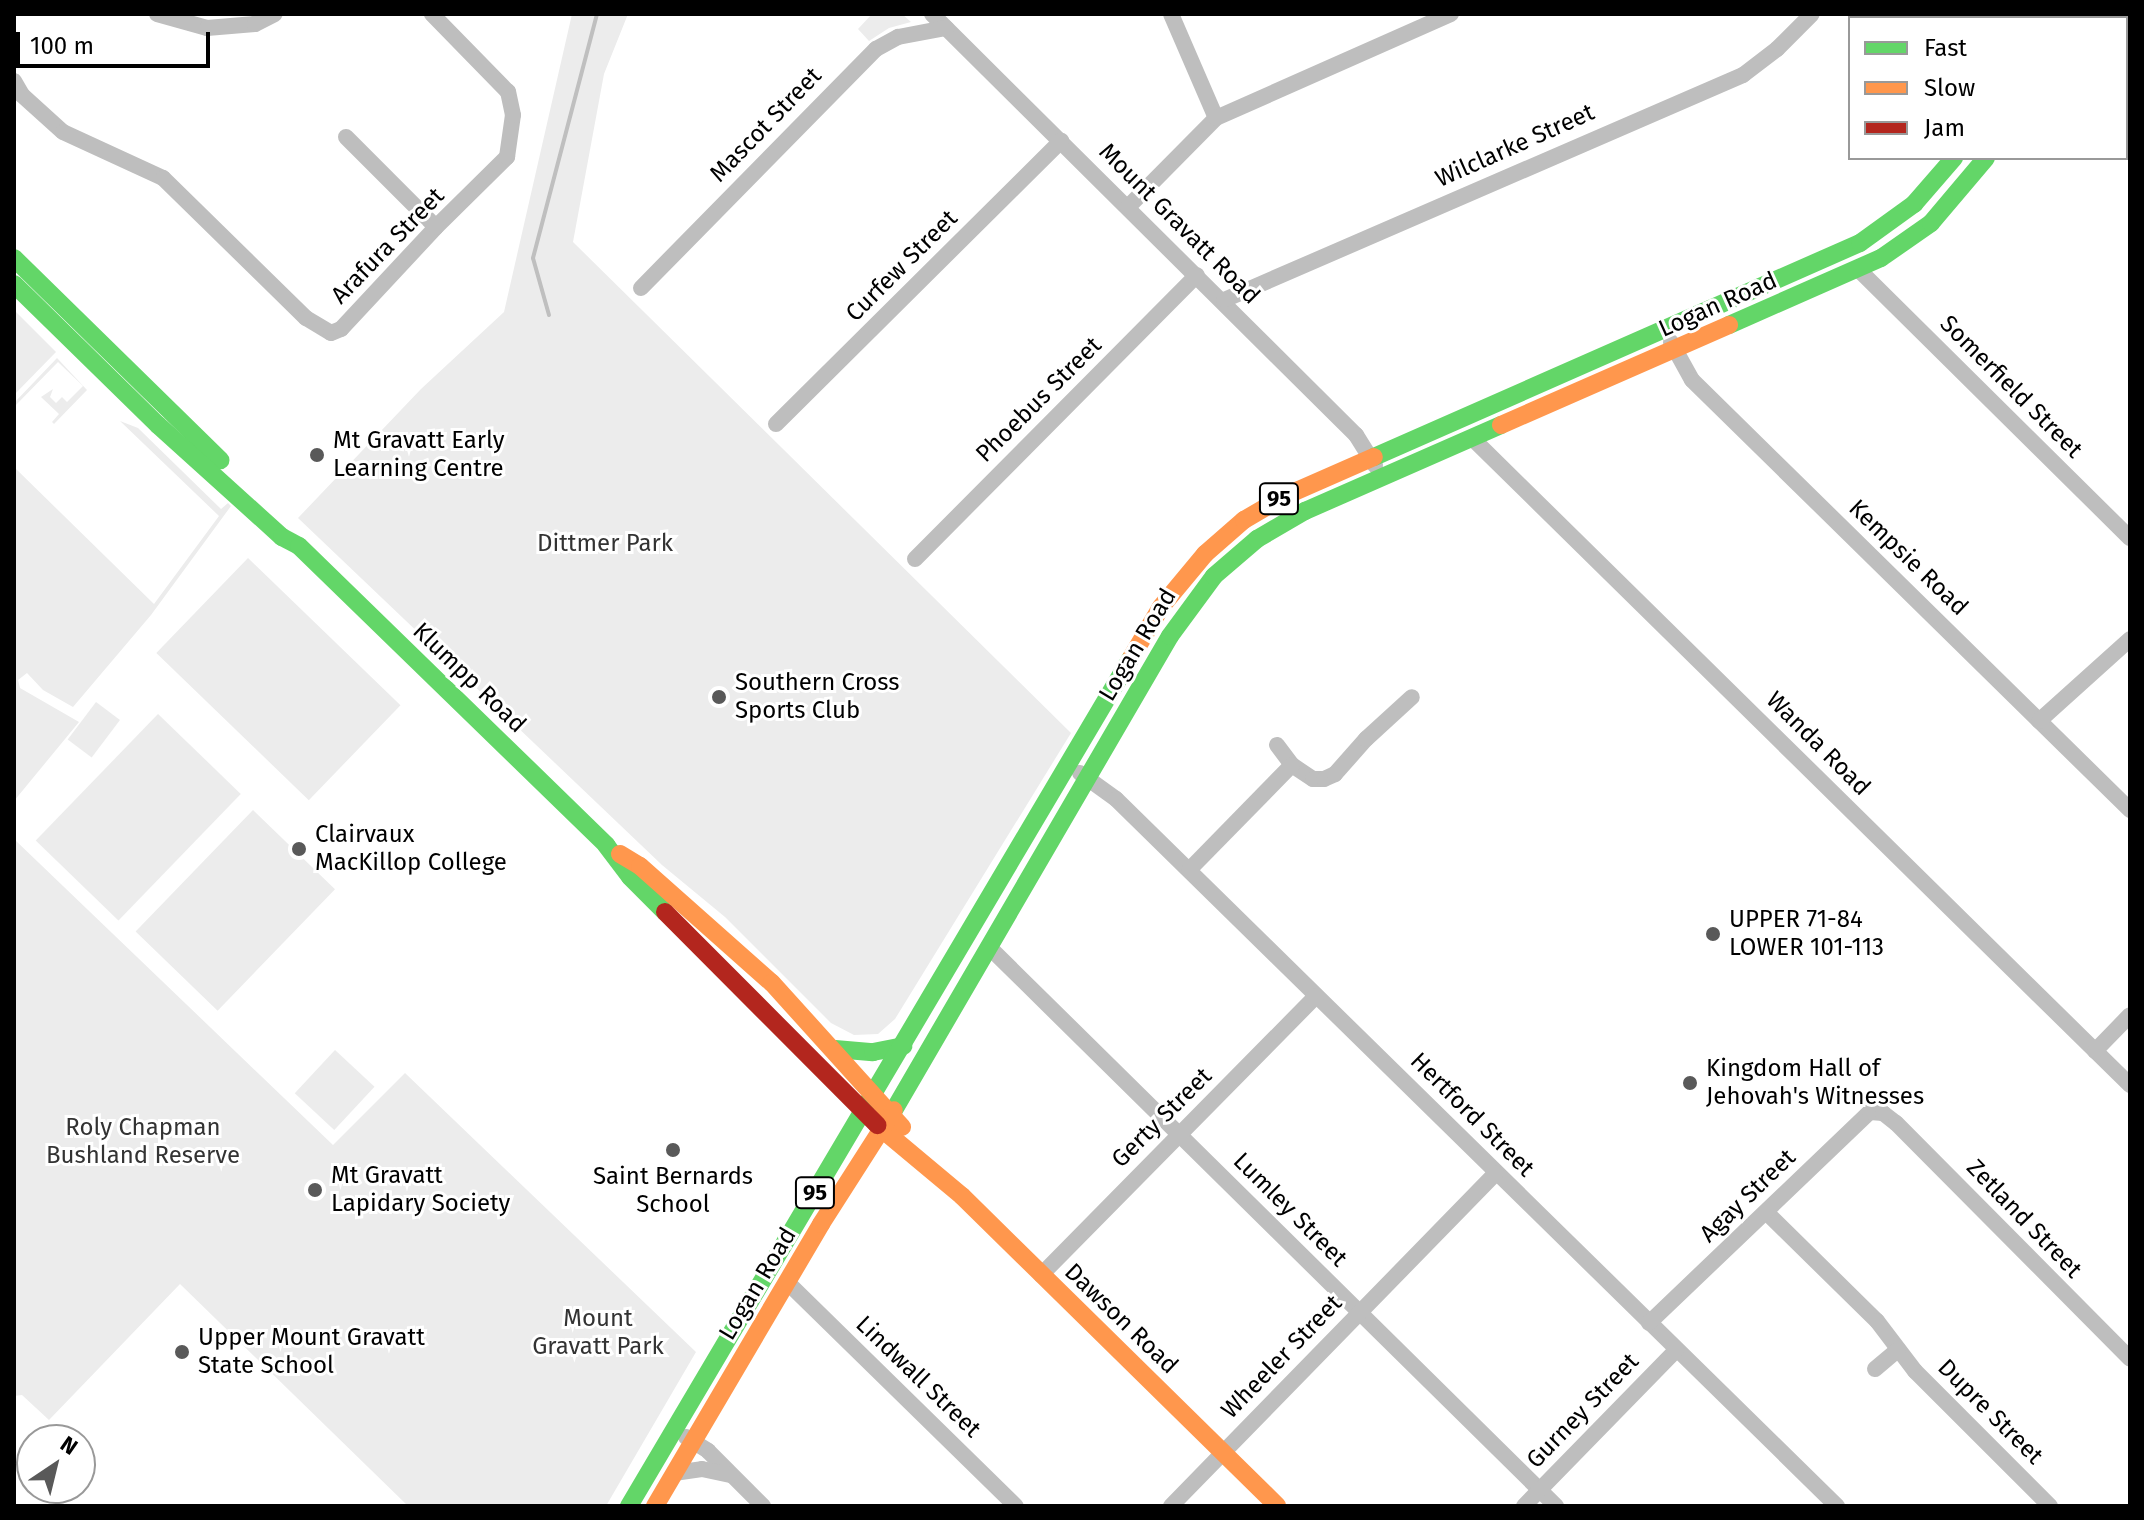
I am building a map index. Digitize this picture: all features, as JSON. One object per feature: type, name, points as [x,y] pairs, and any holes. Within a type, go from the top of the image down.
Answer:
[{"type":"main road","name":"Logan Road","points":[[629,1506],[1161,607],[1205,554],[1265,506],[1860,243],[1914,204],[1952,160]]},
{"type":"main road","name":"Logan Road","points":[[655,1506],[990,948],[1185,612],[1214,576],[1275,527],[1859,270],[1901,247],[1931,223],[1984,160]]},
{"type":"main road","name":"Klumpp Road","points":[[14,258],[290,529],[299,546]]},
{"type":"main road","name":"Klumpp Road","points":[[14,284],[158,425],[282,537],[299,546],[606,845],[630,877],[783,1027],[862,1113],[886,1122]]},
{"type":"main road","name":"Klumpp Road","points":[[606,845],[640,866],[772,983],[835,1049],[873,1095]]},
{"type":"main road","points":[[835,1049],[873,1052],[903,1046]]},
{"type":"main road","name":"Dawson Road","points":[[873,1095],[886,1122],[1277,1506]]},
{"type":"street","points":[[157,14],[207,28],[255,24],[275,14]]},
{"type":"street","name":"Arafura Street","points":[[17,93],[63,132],[163,178],[306,318],[331,333],[341,329],[436,227],[507,157],[513,115],[508,92],[432,14]]},
{"type":"street","name":"Mount Gravatt Road","points":[[932,14],[1224,300],[1356,435],[1381,478]]},
{"type":"street","points":[[1171,14],[1216,118]]},
{"type":"street","points":[[1128,207],[1216,118],[1451,14]]},
{"type":"street","name":"Wilclarke Street","points":[[1224,300],[1743,75],[1777,49],[1812,14]]},
{"type":"street","name":"Mascot Street","points":[[641,288],[876,49],[898,37],[946,28]]},
{"type":"street","points":[[346,137],[436,227]]},
{"type":"street","name":"Curfew Street","points":[[776,424],[1061,141]]},
{"type":"street","name":"Somerfield Street","points":[[1859,270],[2130,538]]},
{"type":"street","name":"Phoebus Street","points":[[915,559],[1197,275]]},
{"type":"street","name":"Kempsie Road","points":[[1665,330],[1692,380],[2130,810]]},
{"type":"street","name":"Wanda Road","points":[[1472,438],[2130,1085]]},
{"type":"street","points":[[2039,721],[2130,639]]},
{"type":"street","points":[[1277,745],[1292,765],[1313,779],[1324,779],[1335,774],[1366,739],[1412,697]]},
{"type":"street","points":[[1189,870],[1292,765]]},
{"type":"street","name":"Hertford Street","points":[[1068,767],[1112,795],[1837,1506]]},
{"type":"street","name":"Lumley Street","points":[[990,948],[1556,1506]]},
{"type":"street","name":"Gerty Street","points":[[1041,1275],[1316,996]]},
{"type":"street","points":[[2095,1051],[2130,1015]]},
{"type":"street","name":"Agay Street","points":[[1649,1323],[1870,1112],[1883,1113]]},
{"type":"street","name":"Zetland Street","points":[[1883,1113],[2039,1264],[2130,1359]]},
{"type":"street","name":"Wheeler Street","points":[[1171,1506],[1496,1173]]},
{"type":"street","name":"Dupre Street","points":[[1766,1212],[1877,1321],[1915,1371],[2050,1506]]},
{"type":"street","name":"Lindwall Street","points":[[787,1282],[1016,1506]]},
{"type":"street","name":"Gurney Street","points":[[1524,1506],[1676,1350]]},
{"type":"street","points":[[1875,1369],[1898,1350]]},
{"type":"street","points":[[675,1430],[693,1441],[763,1506]]},
{"type":"street","points":[[674,1473],[702,1469],[732,1475]]},
{"type":"green space","name":"Dittmer Park","points":[[572,14],[628,14],[604,74],[573,242],[1071,733],[895,1019],[878,1034],[854,1035],[831,1023],[725,917],[662,865],[298,518],[421,389],[504,312]]},
{"type":"green space","points":[[872,14],[902,14],[911,22],[889,28],[869,41],[858,29]]},
{"type":"green space","points":[[14,310],[56,352],[14,395]]},
{"type":"green space","points":[[57,358],[87,390],[54,424],[52,422],[59,414],[41,397],[53,389],[50,397],[56,403],[62,397],[67,402],[83,386],[58,362],[14,407],[14,403]]},
{"type":"green space","points":[[120,421],[138,428],[221,509],[228,503],[231,506],[151,615],[73,707],[43,690],[27,673],[18,680],[20,688],[79,722],[14,801],[14,467],[154,604],[219,516]]},
{"type":"green space","points":[[248,558],[401,705],[309,800],[156,653]]},
{"type":"green space","points":[[96,702],[120,720],[92,758],[68,740]]},
{"type":"green space","points":[[158,714],[241,794],[118,920],[36,841]]},
{"type":"green space","points":[[253,810],[335,889],[218,1011],[136,932]]},
{"type":"green space","points":[[14,839],[333,1145],[405,1073],[696,1352],[606,1506],[408,1506],[180,1284],[49,1420],[22,1395],[14,1396]]},
{"type":"green space","points":[[335,1050],[374,1087],[334,1130],[295,1093]]},
{"type":"waterway","points":[[549,315],[533,258],[597,14]]},
{"type":"traffic: fast","points":[[1374,457],[1860,243],[1914,204],[1952,160]]},
{"type":"traffic: fast","points":[[1729,325],[1881,258],[1931,223],[1984,160]]},
{"type":"traffic: fast","points":[[14,258],[220,460]]},
{"type":"traffic: fast","points":[[14,284],[158,425],[282,537],[299,546],[606,845],[630,877],[665,912]]},
{"type":"traffic: fast","points":[[894,1110],[1170,636],[1214,576],[1257,539],[1305,511],[1501,425]]},
{"type":"traffic: fast","points":[[629,1506],[1131,658]]},
{"type":"traffic: fast","points":[[835,1049],[873,1052],[903,1046]]},
{"type":"traffic: slow","points":[[1501,425],[1729,325]]},
{"type":"traffic: slow","points":[[1131,658],[1161,607],[1205,554],[1244,520],[1285,496],[1374,457]]},
{"type":"traffic: slow","points":[[620,854],[640,866],[772,983],[902,1127]]},
{"type":"traffic: slow","points":[[655,1506],[821,1224],[894,1110]]},
{"type":"traffic: slow","points":[[877,1125],[962,1196],[1277,1506]]},
{"type":"traffic: jam","points":[[665,912],[877,1125]]},
{"type":"place","name":"Mt Gravatt Early Learning Centre","points":[[317,455]]},
{"type":"place","name":"Southern Cross Sports Club","points":[[719,697]]},
{"type":"place","name":"Clairvaux MacKillop College","points":[[299,849]]},
{"type":"place","name":"UPPER 71-84 LOWER 101-113","points":[[1713,934]]},
{"type":"place","name":"Kingdom Hall of Jehovah's Witnesses","points":[[1690,1083]]},
{"type":"place","name":"Saint Bernards School","points":[[673,1150]]},
{"type":"place","name":"Mt Gravatt Lapidary Society","points":[[315,1190]]},
{"type":"place","name":"Upper Mount Gravatt State School","points":[[182,1352]]},
{"type":"park label","name":"Roly Chapman Bushland Reserve","points":[[143,1142]]},
{"type":"park label","name":"Mount Gravatt Park","points":[[598,1333]]}]
